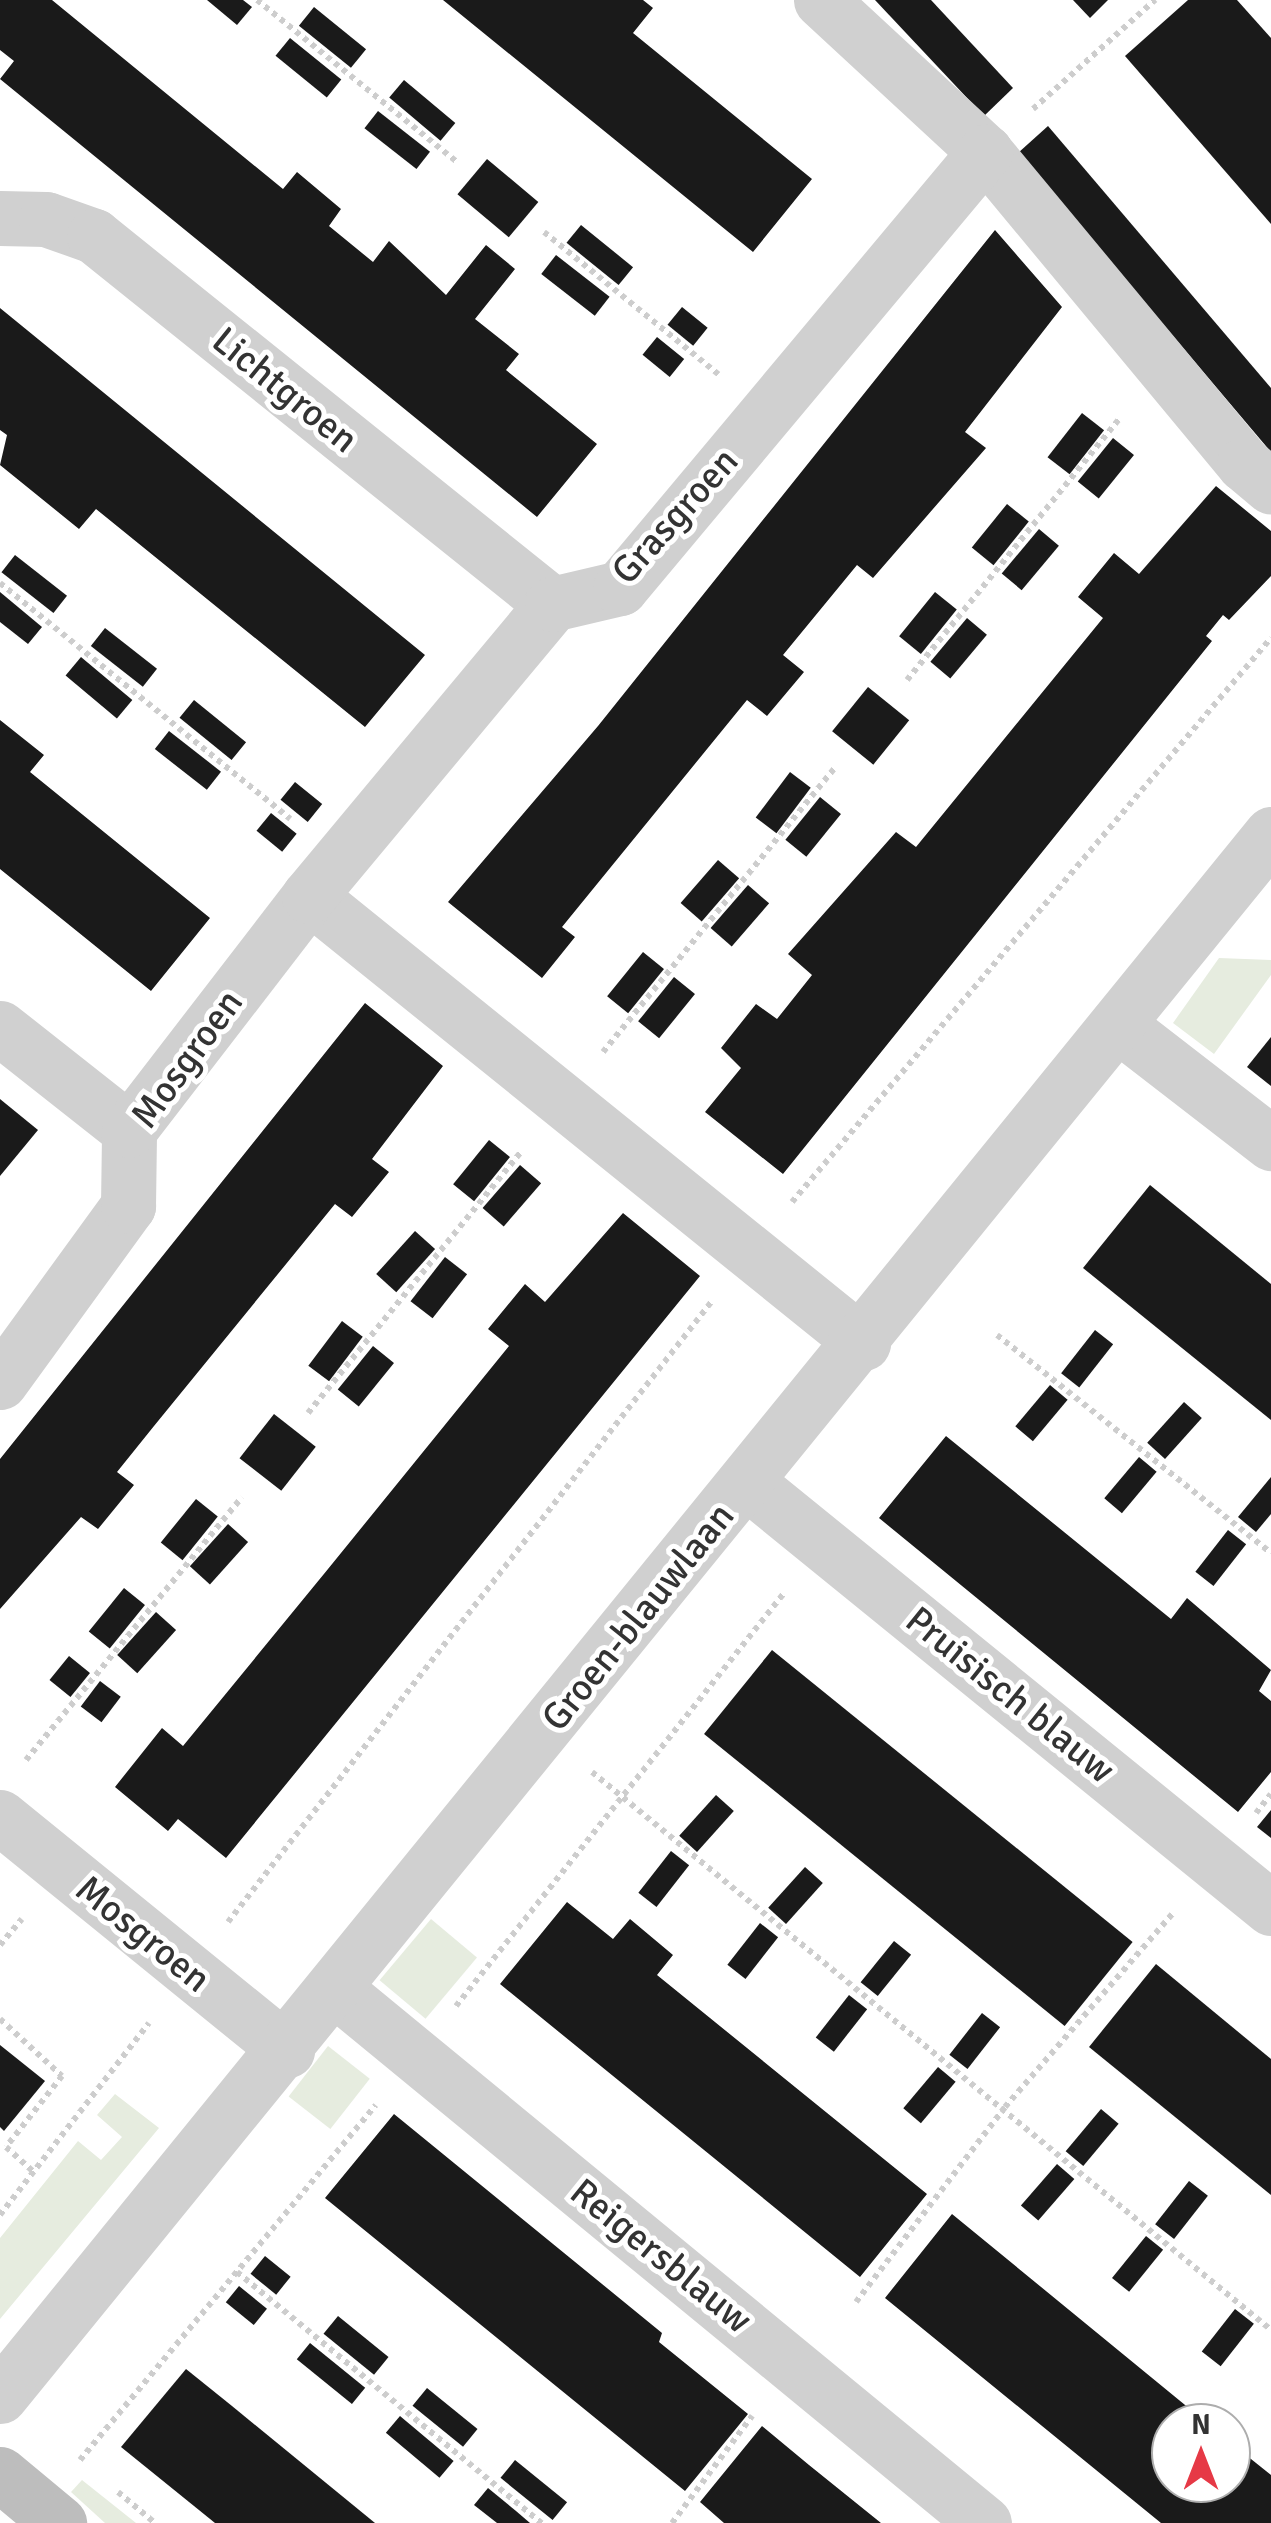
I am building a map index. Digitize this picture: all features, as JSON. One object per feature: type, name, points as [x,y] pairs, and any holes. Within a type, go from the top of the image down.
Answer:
[{"type":"street","points":[[821,0],[985,152],[1162,366],[1271,487]]},
{"type":"street","name":"Grasgroen","points":[[552,604],[620,588],[985,152]]},
{"type":"street","name":"Lichtgroen","points":[[0,218],[46,220],[94,236],[552,604]]},
{"type":"street","points":[[552,604],[324,878],[750,1252],[862,1343]]},
{"type":"street","name":"Groen-blauwlaan","points":[[0,2396],[336,1990],[1271,834]]},
{"type":"street","name":"Mosgroen","points":[[0,1382],[128,1206],[130,1130],[324,878]]},
{"type":"street","points":[[1118,1024],[1271,1144]]},
{"type":"street","points":[[0,1028],[130,1130]]},
{"type":"street","name":"Pruisisch blauw","points":[[748,1482],[1271,1908]]},
{"type":"street","name":"Mosgroen","points":[[0,1818],[287,2050]]},
{"type":"street","name":"Reigersblauw","points":[[336,1990],[984,2523]]},
{"type":"street","points":[[0,2474],[59,2523]]},
{"type":"path","points":[[257,0],[458,163]]},
{"type":"path","points":[[985,152],[1156,0]]},
{"type":"path","points":[[544,232],[766,413]]},
{"type":"path","points":[[907,680],[1162,366]]},
{"type":"path","points":[[0,583],[324,878]]},
{"type":"path","points":[[0,2215],[750,1252],[1271,638]]},
{"type":"path","points":[[997,1335],[1271,1553]]},
{"type":"path","points":[[24,1762],[242,1497]]},
{"type":"path","points":[[544,1733],[1005,2107],[1271,2330]]},
{"type":"path","points":[[856,2302],[1005,2107],[1216,1864],[1271,1794]]},
{"type":"path","points":[[0,2019],[62,2076],[6,2147],[34,2172]]},
{"type":"path","points":[[237,2272],[542,2523]]},
{"type":"path","points":[[672,2523],[792,2363]]},
{"type":"shaded area","points":[[1219,958],[1271,960],[1271,975],[1214,1054],[1173,1023]]},
{"type":"shaded area","points":[[431,1919],[477,1958],[426,2019],[380,1980]]},
{"type":"shaded area","points":[[328,2046],[370,2079],[330,2129],[289,2096]]},
{"type":"shaded area","points":[[115,2094],[159,2128],[0,2319],[0,2238],[78,2141],[101,2160],[122,2137],[97,2115]]},
{"type":"shaded area","points":[[82,2480],[136,2523],[105,2523],[71,2492]]},
{"type":"building","points":[[0,0],[52,0],[283,189],[297,172],[341,209],[329,226],[373,262],[389,241],[446,295],[486,245],[515,269],[475,319],[519,354],[506,370],[597,444],[537,517],[0,79],[14,61],[0,50]]},
{"type":"building","points":[[207,0],[243,0],[252,7],[237,25]]},
{"type":"building","points":[[443,0],[643,0],[653,8],[633,33],[812,179],[753,252]]},
{"type":"building","points":[[875,0],[931,0],[1013,88],[984,116]]},
{"type":"building","points":[[1073,0],[1108,0],[1090,18]]},
{"type":"building","points":[[1188,0],[1237,0],[1271,38],[1271,224],[1125,56]]},
{"type":"building","points":[[314,7],[366,49],[351,68],[299,26]]},
{"type":"building","points":[[290,38],[341,80],[327,97],[276,56]]},
{"type":"building","points":[[404,80],[455,123],[441,141],[389,98]]},
{"type":"building","points":[[378,111],[430,152],[416,169],[364,128]]},
{"type":"building","points":[[1048,126],[1271,388],[1271,452],[1018,153]]},
{"type":"building","points":[[487,159],[538,202],[509,237],[457,194]]},
{"type":"building","points":[[581,225],[633,267],[619,285],[567,243]]},
{"type":"building","points":[[995,230],[1062,307],[965,432],[986,448],[873,578],[857,565],[783,655],[804,672],[767,716],[747,700],[562,927],[575,937],[542,978],[448,902],[598,726]]},
{"type":"building","points":[[556,255],[610,297],[595,316],[541,274]]},
{"type":"building","points":[[682,307],[708,328],[693,346],[668,325]]},
{"type":"building","points":[[0,308],[425,655],[365,727],[96,509],[79,529],[0,465],[7,435],[0,430]]},
{"type":"building","points":[[657,337],[684,359],[670,377],[643,355]]},
{"type":"building","points":[[1082,413],[1104,430],[1070,474],[1048,457]]},
{"type":"building","points":[[1113,438],[1134,455],[1099,499],[1078,482]]},
{"type":"building","points":[[1216,486],[1271,531],[1271,576],[1229,620],[1223,615],[1206,636],[1212,641],[783,1174],[705,1112],[741,1068],[721,1048],[756,1004],[777,1019],[812,975],[788,954],[896,832],[916,847],[1103,618],[1078,597],[1114,553],[1139,574]]},
{"type":"building","points":[[1007,504],[1029,522],[994,565],[972,548]]},
{"type":"building","points":[[1039,529],[1059,546],[1022,590],[1002,573]]},
{"type":"building","points":[[15,555],[67,596],[53,613],[1,572]]},
{"type":"building","points":[[0,592],[42,627],[28,644],[0,622]]},
{"type":"building","points":[[935,592],[957,610],[921,654],[899,636]]},
{"type":"building","points":[[967,618],[987,635],[950,678],[930,662]]},
{"type":"building","points":[[105,628],[157,669],[143,687],[91,646]]},
{"type":"building","points":[[81,657],[132,700],[117,718],[66,675]]},
{"type":"building","points":[[868,687],[909,720],[873,765],[832,731]]},
{"type":"building","points":[[194,700],[246,742],[232,760],[180,718]]},
{"type":"building","points":[[0,720],[44,755],[30,772],[210,918],[151,991],[0,869]]},
{"type":"building","points":[[169,731],[221,772],[207,790],[155,749]]},
{"type":"building","points":[[790,772],[811,788],[776,833],[756,818]]},
{"type":"building","points":[[295,782],[322,804],[308,822],[281,800]]},
{"type":"building","points":[[820,797],[841,814],[806,857],[785,840]]},
{"type":"building","points":[[271,813],[297,834],[282,852],[257,831]]},
{"type":"building","points":[[718,860],[739,878],[702,921],[681,903]]},
{"type":"building","points":[[748,885],[769,903],[732,946],[711,928]]},
{"type":"building","points":[[643,952],[664,969],[628,1013],[607,996]]},
{"type":"building","points":[[674,977],[695,994],[659,1038],[638,1021]]},
{"type":"building","points":[[365,1003],[443,1066],[372,1159],[389,1172],[352,1217],[335,1204],[154,1426],[117,1472],[134,1485],[98,1529],[81,1517],[0,1609],[0,1459]]},
{"type":"building","points":[[1271,1037],[1271,1086],[1247,1067]]},
{"type":"building","points":[[0,1099],[38,1130],[0,1176]]},
{"type":"building","points":[[489,1140],[510,1157],[474,1201],[453,1184]]},
{"type":"building","points":[[520,1165],[541,1183],[504,1226],[483,1208]]},
{"type":"building","points":[[1150,1185],[1271,1284],[1271,1420],[1083,1268]]},
{"type":"building","points":[[623,1213],[700,1276],[226,1858],[178,1819],[168,1831],[115,1787],[162,1728],[183,1746],[328,1569],[509,1346],[488,1329],[525,1284],[545,1302]]},
{"type":"building","points":[[415,1231],[435,1249],[396,1292],[376,1274]]},
{"type":"building","points":[[445,1257],[467,1274],[433,1318],[411,1301]]},
{"type":"building","points":[[342,1321],[363,1337],[329,1381],[308,1366]]},
{"type":"building","points":[[1095,1330],[1113,1344],[1079,1388],[1061,1373]]},
{"type":"building","points":[[373,1346],[394,1363],[359,1407],[338,1390]]},
{"type":"building","points":[[1050,1385],[1068,1400],[1033,1441],[1015,1426]]},
{"type":"building","points":[[1184,1402],[1202,1418],[1165,1459],[1147,1443]]},
{"type":"building","points":[[274,1414],[316,1447],[281,1491],[240,1458]]},
{"type":"building","points":[[946,1436],[1171,1619],[1187,1598],[1271,1670],[1259,1691],[1271,1701],[1271,1772],[1238,1812],[879,1518]]},
{"type":"building","points":[[1139,1457],[1157,1472],[1122,1513],[1104,1498]]},
{"type":"building","points":[[1271,1477],[1271,1514],[1256,1532],[1238,1517]]},
{"type":"building","points":[[196,1499],[218,1517],[183,1560],[161,1543]]},
{"type":"building","points":[[228,1524],[248,1542],[210,1584],[190,1566]]},
{"type":"building","points":[[1228,1530],[1246,1544],[1213,1586],[1195,1572]]},
{"type":"building","points":[[124,1588],[145,1605],[110,1649],[89,1632]]},
{"type":"building","points":[[156,1612],[176,1630],[137,1673],[117,1655]]},
{"type":"building","points":[[772,1650],[1133,1942],[1065,2026],[704,1734]]},
{"type":"building","points":[[69,1656],[90,1673],[70,1697],[49,1680]]},
{"type":"building","points":[[100,1681],[121,1697],[102,1722],[81,1707]]},
{"type":"building","points":[[716,1795],[734,1811],[697,1852],[679,1836]]},
{"type":"building","points":[[1271,1810],[1271,1838],[1257,1827]]},
{"type":"building","points":[[671,1851],[689,1865],[656,1907],[638,1893]]},
{"type":"building","points":[[805,1867],[823,1883],[786,1924],[768,1908]]},
{"type":"building","points":[[567,1902],[613,1939],[630,1919],[673,1955],[657,1975],[927,2194],[860,2277],[500,1984]]},
{"type":"building","points":[[760,1923],[778,1937],[745,1979],[727,1965]]},
{"type":"building","points":[[894,1941],[911,1955],[878,1996],[861,1982]]},
{"type":"building","points":[[1156,1964],[1271,2059],[1271,2195],[1089,2047]]},
{"type":"building","points":[[849,1995],[867,2009],[834,2052],[816,2038]]},
{"type":"building","points":[[982,2013],[1000,2027],[967,2069],[949,2055]]},
{"type":"building","points":[[0,2045],[45,2081],[4,2131],[0,2127]]},
{"type":"building","points":[[938,2067],[956,2082],[921,2123],[903,2108]]},
{"type":"building","points":[[1101,2109],[1119,2124],[1083,2166],[1066,2151]]},
{"type":"building","points":[[394,2114],[662,2333],[659,2342],[748,2414],[685,2491],[325,2198]]},
{"type":"building","points":[[1057,2164],[1074,2179],[1038,2221],[1021,2206]]},
{"type":"building","points":[[1189,2181],[1208,2196],[1174,2239],[1155,2224]]},
{"type":"building","points":[[952,2214],[1183,2403],[1151,2403],[1151,2503],[1251,2503],[1251,2459],[1271,2475],[1271,2523],[1161,2523],[885,2298]]},
{"type":"building","points":[[1146,2236],[1163,2250],[1129,2292],[1112,2278]]},
{"type":"building","points":[[265,2256],[291,2277],[276,2295],[251,2274]]},
{"type":"building","points":[[239,2286],[267,2309],[254,2325],[226,2302]]},
{"type":"building","points":[[1235,2309],[1254,2324],[1221,2366],[1202,2352]]},
{"type":"building","points":[[338,2316],[389,2357],[374,2375],[324,2334]]},
{"type":"building","points":[[310,2343],[365,2388],[352,2404],[297,2359]]},
{"type":"building","points":[[186,2369],[375,2523],[215,2523],[121,2447]]},
{"type":"building","points":[[427,2388],[478,2429],[463,2447],[413,2406]]},
{"type":"building","points":[[400,2416],[454,2461],[439,2478],[386,2433]]},
{"type":"building","points":[[762,2426],[881,2523],[724,2523],[700,2502]]},
{"type":"building","points":[[515,2460],[567,2502],[553,2520],[501,2478]]},
{"type":"building","points":[[488,2488],[530,2523],[497,2523],[474,2505]]}]
